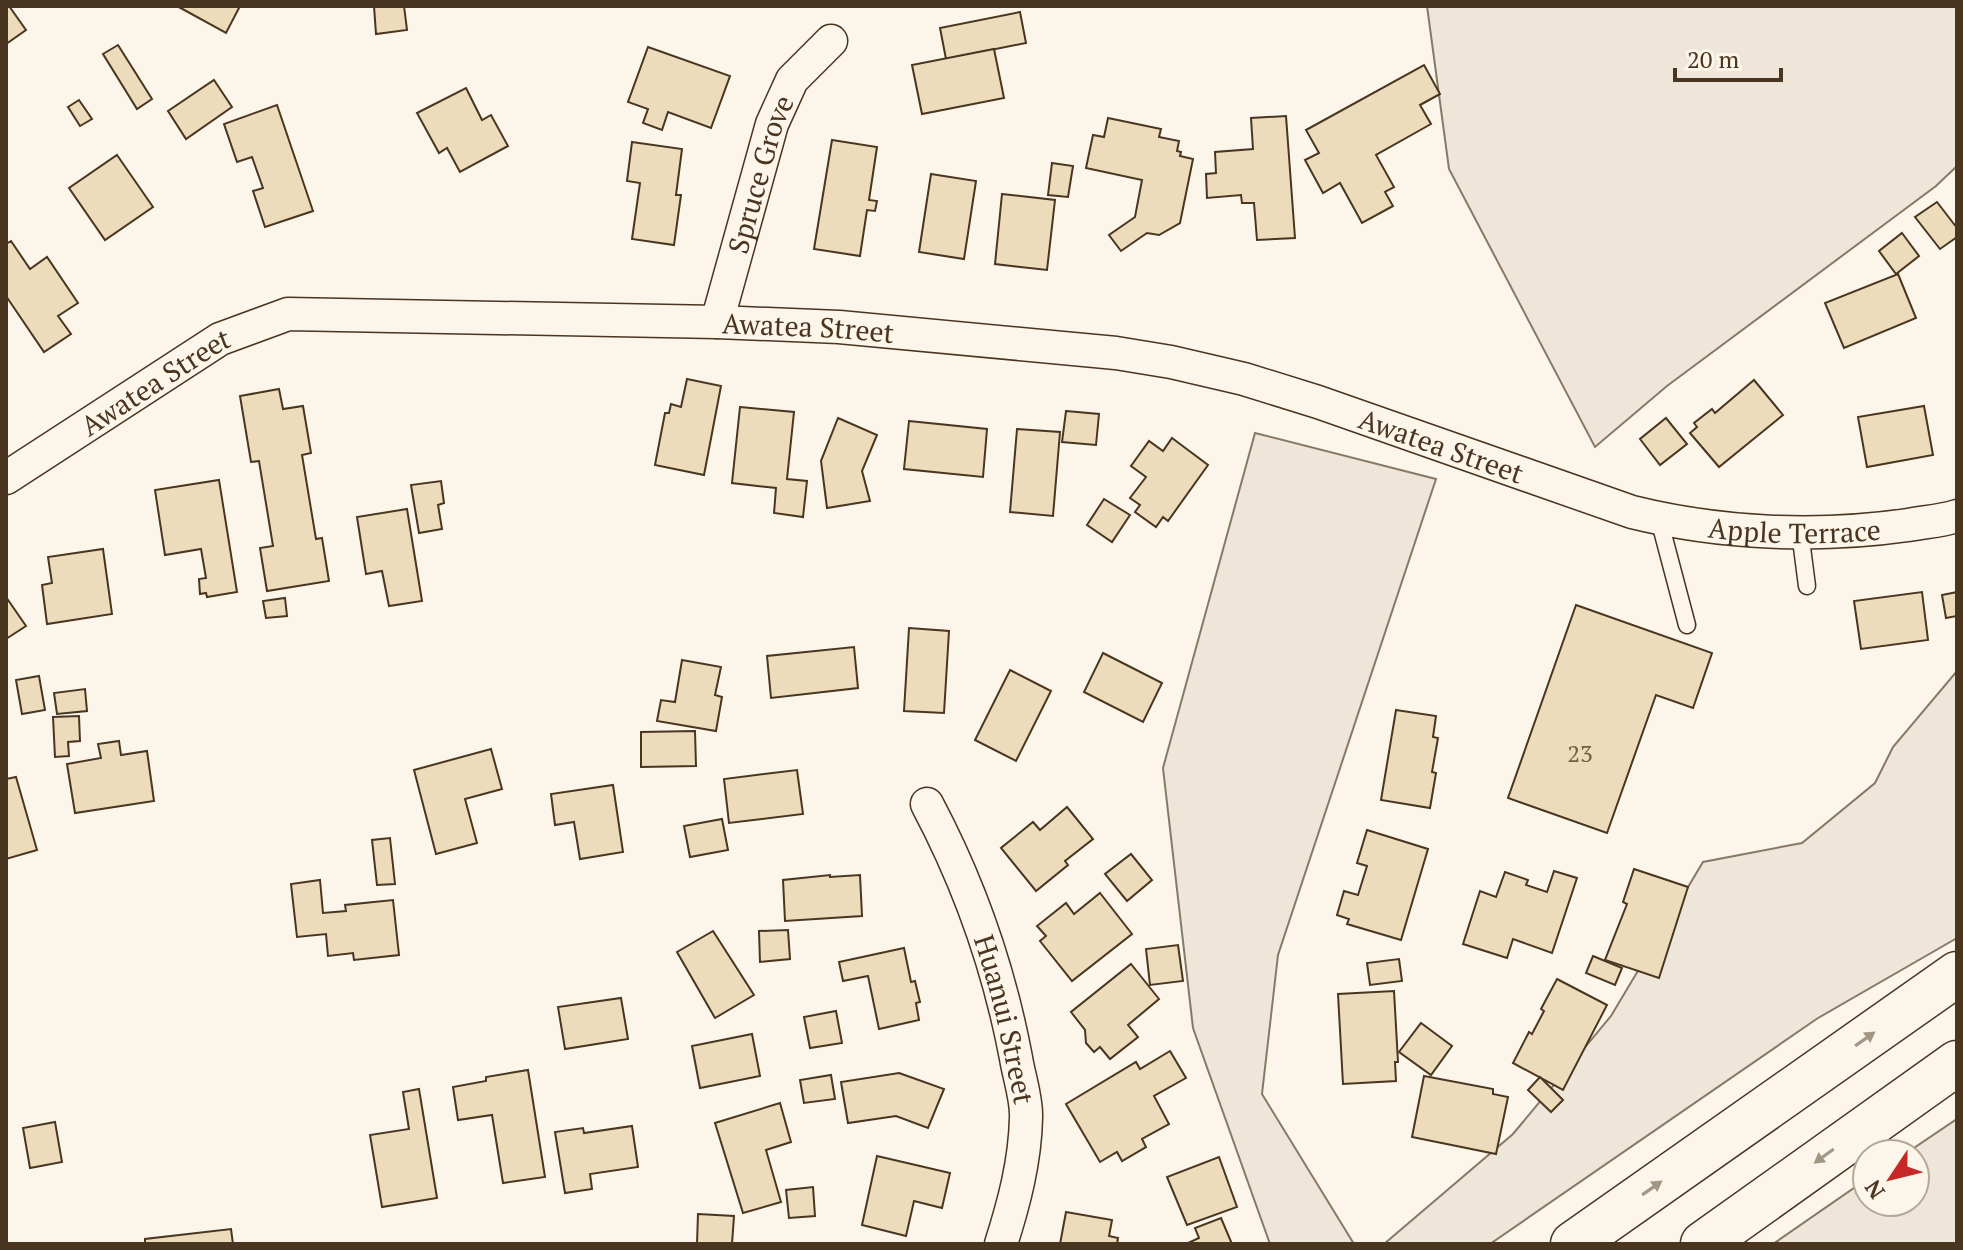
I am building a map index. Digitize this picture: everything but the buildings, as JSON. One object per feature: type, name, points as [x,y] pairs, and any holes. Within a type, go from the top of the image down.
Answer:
[{"type":"highway","points":[[1573,1244],[1957,974]]},
{"type":"highway","points":[[1703,1244],[1957,1063]]},
{"type":"street","name":"Spruce Grove","points":[[717,322],[772,124],[792,80],[831,41]]},
{"type":"street","name":"Awatea Street","points":[[6,478],[220,339],[288,314],[717,322],[839,327],[1116,353],[1171,362],[1244,379],[1318,402],[1646,516]]},
{"type":"street","name":"Apple Terrace","points":[[1646,516],[1779,533],[1886,528],[1957,516]]},
{"type":"street","name":"Huanui Street","points":[[927,804],[947,842],[986,937],[1006,1006],[1027,1115],[1018,1189],[1001,1244]]},
{"type":"lane","points":[[1646,516],[1687,625]]},
{"type":"lane","points":[[1800,532],[1807,586]]},
{"type":"shaded area","points":[[1427,6],[1957,6],[1957,166],[1936,186],[1667,386],[1595,447],[1449,169]]},
{"type":"shaded area","points":[[1255,433],[1436,479],[1278,955],[1262,1094],[1354,1244],[1270,1244],[1193,1028],[1163,768]]},
{"type":"shaded area","points":[[1957,671],[1957,938],[1818,1018],[1490,1244],[1384,1244],[1513,1134],[1611,1016],[1703,862],[1802,843],[1875,783],[1893,747]]},
{"type":"shaded area","points":[[1957,1119],[1957,1244],[1773,1244],[1851,1190],[1851,1218],[1931,1218],[1929,1138]]}]
